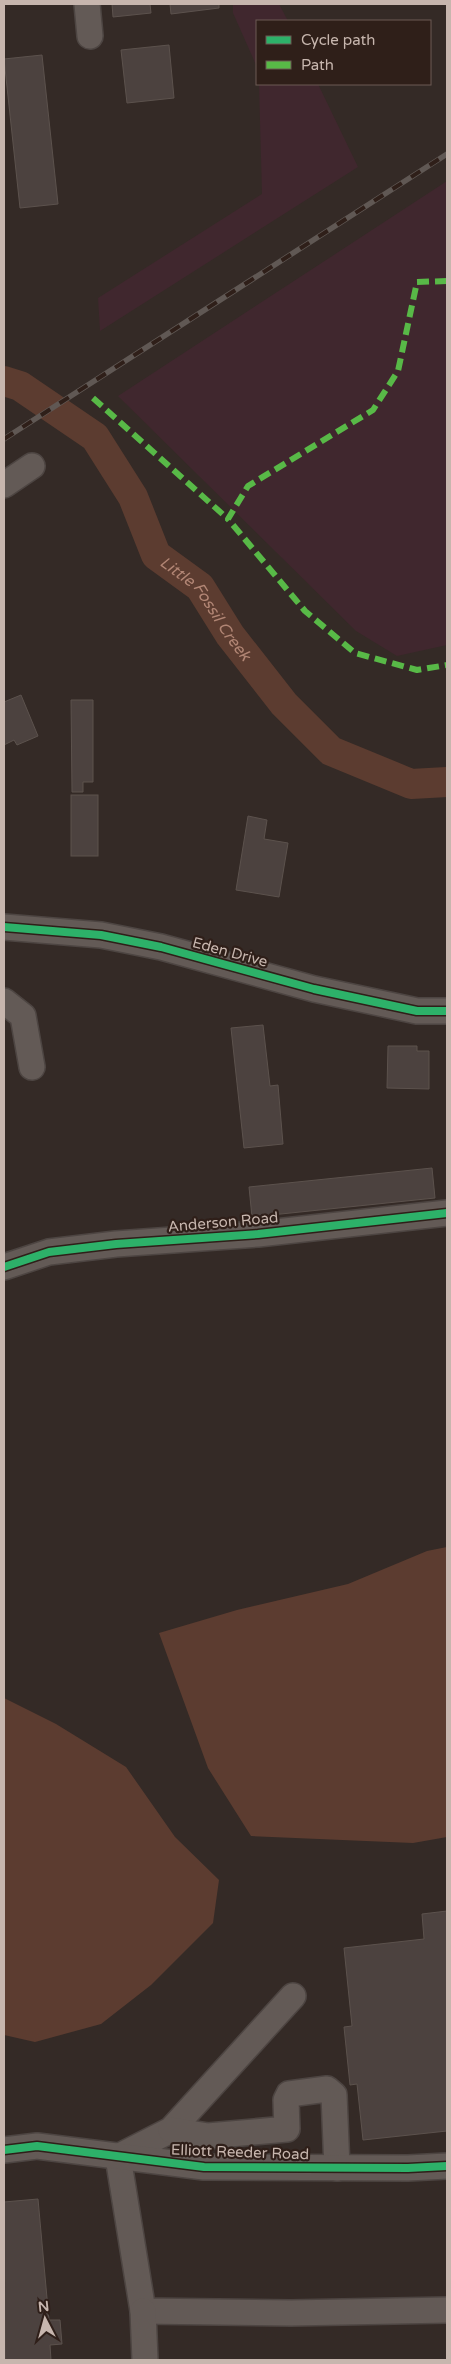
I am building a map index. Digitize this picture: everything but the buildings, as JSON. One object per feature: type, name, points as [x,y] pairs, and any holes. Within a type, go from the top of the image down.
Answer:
[{"type":"street","points":[[87,4],[90,36]]},
{"type":"street","points":[[4,485],[32,466]]},
{"type":"street","name":"Eden Drive","points":[[4,927],[101,935],[161,947],[314,989],[417,1011],[447,1011]]},
{"type":"street","points":[[4,1000],[23,1016],[32,1068]]},
{"type":"street","name":"Anderson Road","points":[[4,1267],[49,1252],[116,1244],[258,1234],[447,1213]]},
{"type":"street","points":[[145,2360],[143,2311],[118,2157],[171,2130],[293,1996]]},
{"type":"street","points":[[288,2167],[286,2100],[289,2094],[327,2089],[334,2095],[337,2168]]},
{"type":"street","points":[[171,2130],[208,2136],[287,2129]]},
{"type":"street","name":"Elliott Reeder Road","points":[[4,2150],[36,2146],[204,2167],[337,2168],[447,2166]]},
{"type":"street","points":[[143,2311],[291,2313],[447,2310]]},
{"type":"shaded area","points":[[233,4],[279,4],[287,20],[256,20],[256,65],[233,13]]},
{"type":"shaded area","points":[[259,85],[318,85],[358,167],[100,331],[98,298],[262,194]]},
{"type":"shaded area","points":[[447,181],[447,645],[397,656],[356,631],[118,396]]},
{"type":"shaded area","points":[[447,1547],[447,1837],[413,1843],[251,1836],[208,1768],[159,1633],[237,1610],[348,1584],[427,1551]]},
{"type":"shaded area","points":[[4,1698],[56,1724],[126,1767],[175,1837],[219,1880],[213,1923],[151,1985],[101,2024],[35,2042],[4,2035]]},
{"type":"waterway","name":"Little Fossil Creek","points":[[4,381],[20,386],[95,437],[133,497],[156,555],[200,587],[230,635],[284,704],[331,751],[411,784],[447,782]]},
{"type":"railway","points":[[4,439],[447,154]]},
{"type":"marked path","points":[[447,281],[417,282],[398,371],[373,410],[248,486],[228,519],[305,611],[355,653],[417,670],[447,665]]},
{"type":"marked path","points":[[93,398],[228,519]]},
{"type":"cycle path","points":[[4,927],[101,935],[161,947],[314,989],[417,1011],[447,1011]]},
{"type":"cycle path","points":[[4,1267],[49,1252],[116,1244],[258,1234],[447,1213]]},
{"type":"cycle path","points":[[4,2150],[37,2146],[204,2167],[408,2168],[447,2166]]}]
